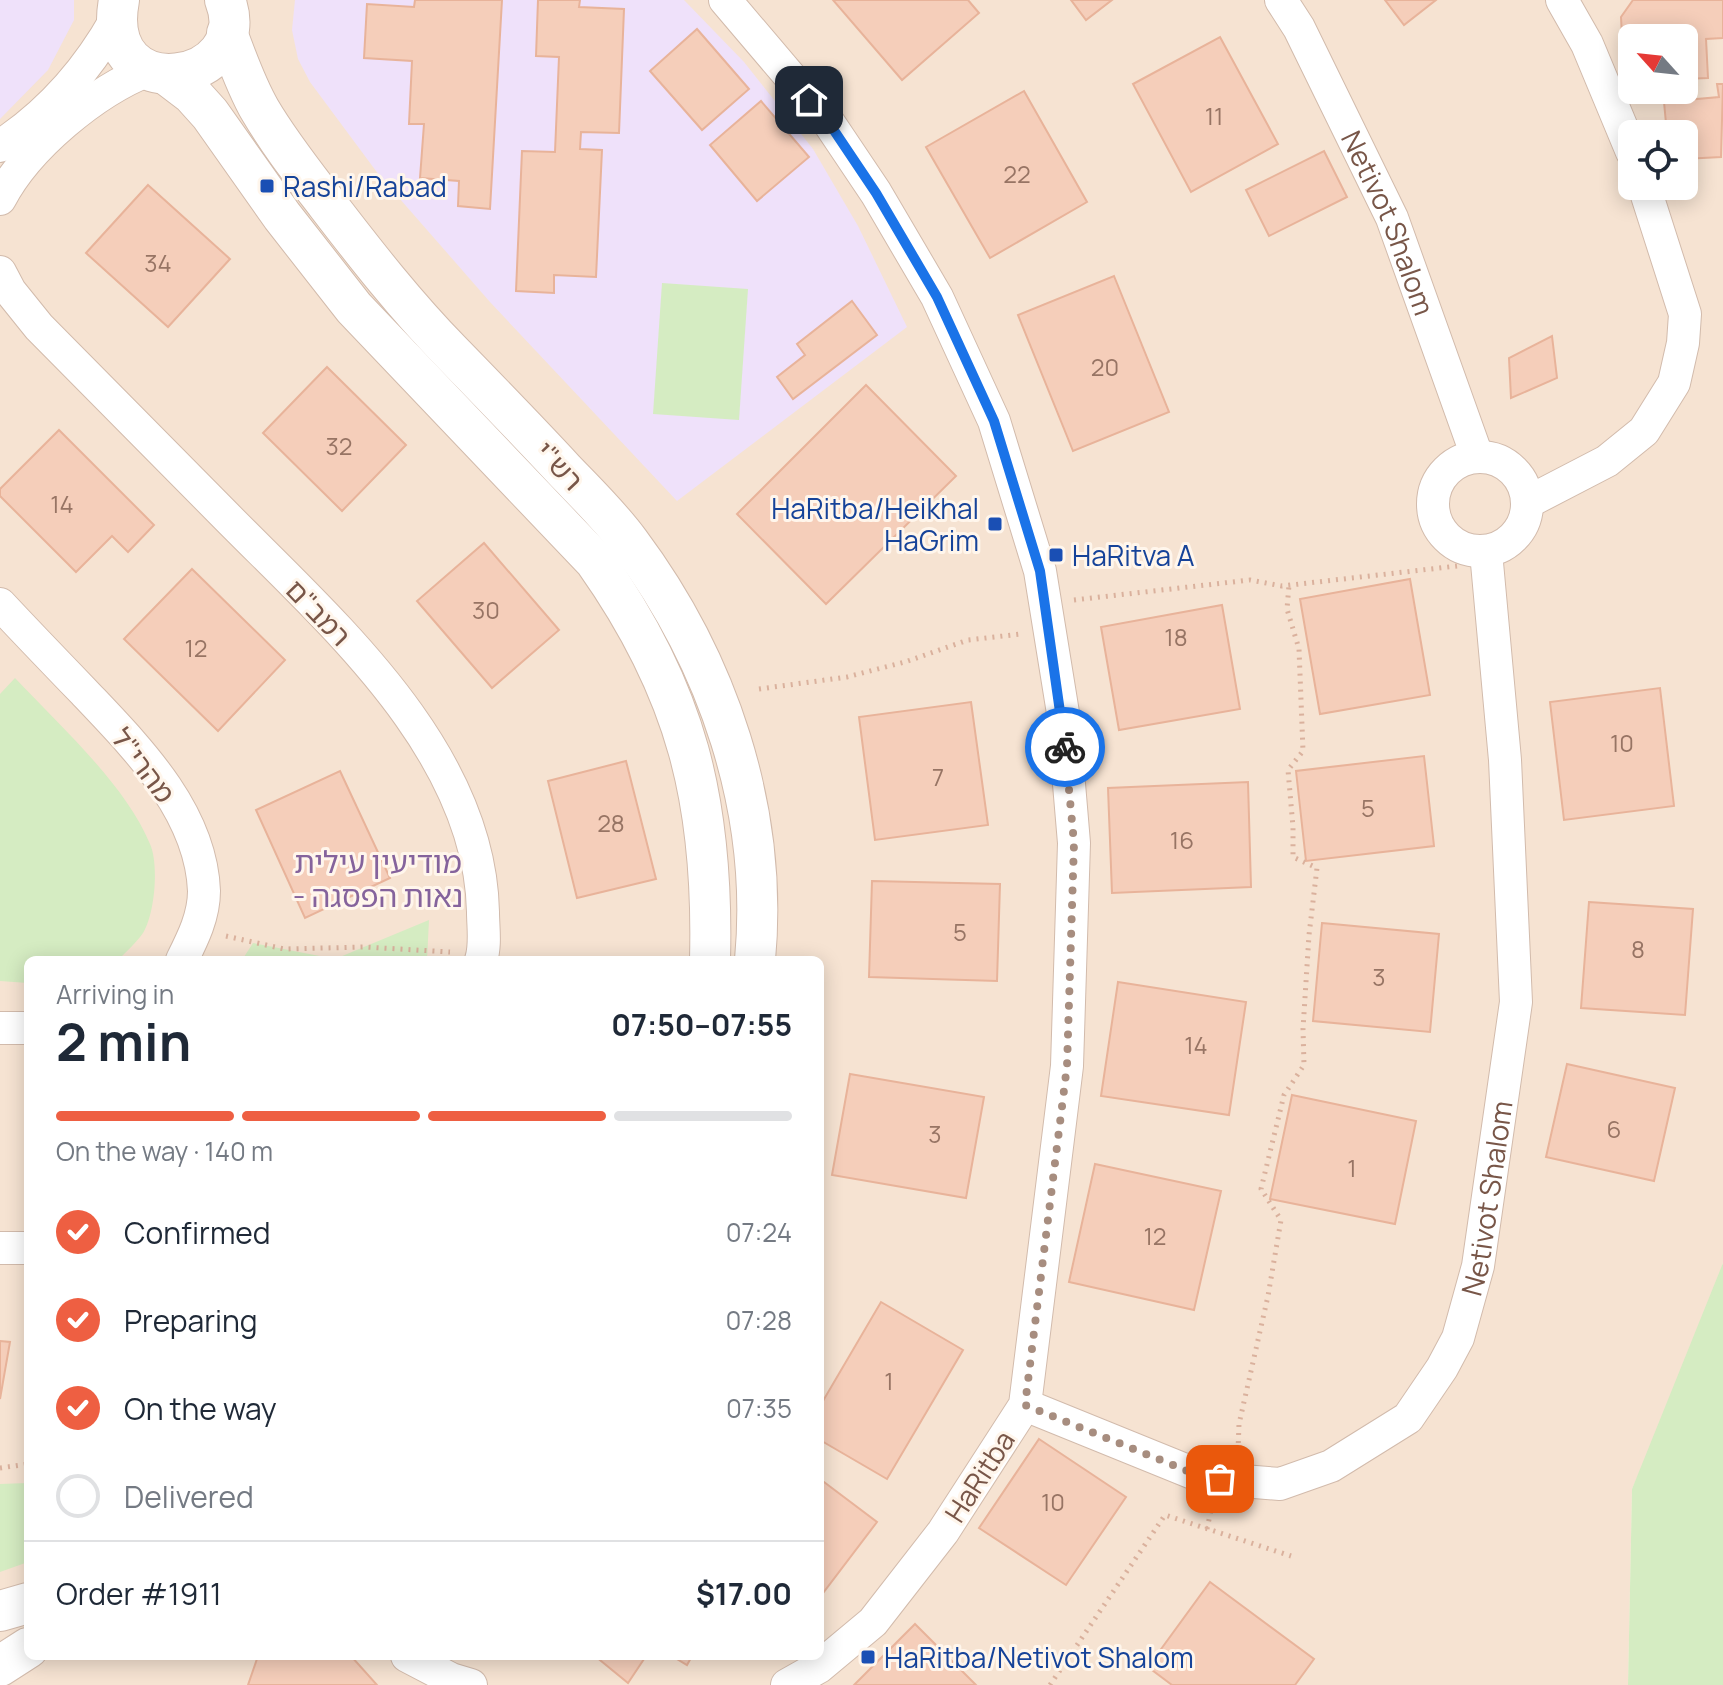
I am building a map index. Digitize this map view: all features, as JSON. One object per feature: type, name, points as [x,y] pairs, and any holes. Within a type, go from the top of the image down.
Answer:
[{"type":"street","name":"HaRitba","points":[[725,0],[827,120],[876,193],[937,297],[994,421],[1040,571],[1063,713],[1074,843],[1067,1066],[1025,1405],[943,1532],[873,1622],[819,1667],[787,1685]]},
{"type":"street","name":"Netivot Shalom","points":[[1281,0],[1299,28],[1392,218],[1477,456]]},
{"type":"street","points":[[1562,0],[1587,44],[1619,120]]},
{"type":"street","points":[[0,146],[68,90],[96,53],[117,7]]},
{"type":"street","name":"רש\"י","points":[[117,7],[119,38],[129,56],[158,72],[210,114],[282,216],[354,308],[595,561],[623,601],[671,697],[693,764],[702,803],[710,873],[710,956]]},
{"type":"street","points":[[0,199],[27,158],[114,85],[158,72],[179,75],[205,64],[223,43],[230,14]]},
{"type":"street","name":"רש\"י","points":[[230,14],[259,108],[280,142],[406,304],[627,539],[682,623],[709,677],[727,724],[753,832],[759,886],[755,956]]},
{"type":"street","points":[[1528,502],[1607,461],[1644,431],[1674,383],[1683,343],[1685,314],[1648,200]]},
{"type":"street","points":[[0,272],[10,291],[39,327]]},
{"type":"street","points":[[0,304],[39,327]]},
{"type":"street","name":"רמב\"ם","points":[[39,327],[349,642],[406,711],[468,820],[482,888],[482,956]]},
{"type":"street","points":[[1477,456],[1506,464],[1525,487],[1528,502],[1521,529],[1486,557],[1456,546],[1436,524],[1432,509],[1433,494],[1449,468],[1477,456]]},
{"type":"street","name":"Netivot Shalom","points":[[1025,1405],[1205,1478],[1280,1484],[1331,1466],[1408,1418],[1442,1368],[1458,1338],[1478,1266],[1516,1002],[1505,760],[1486,557]]},
{"type":"street","name":"מהרי\"ל","points":[[0,604],[127,737],[158,776],[183,818],[201,862],[204,895],[197,929],[184,956]]},
{"type":"street","points":[[0,1028],[24,1028]]},
{"type":"street","points":[[0,1248],[24,1248]]},
{"type":"street","points":[[0,1611],[24,1604]]},
{"type":"street","points":[[0,1666],[24,1651]]},
{"type":"street","points":[[415,1660],[451,1679],[471,1685]]},
{"type":"path","points":[[759,689],[847,677],[1047,617],[1250,580],[1289,585],[1486,557]]},
{"type":"path","points":[[1236,1480],[1239,1424],[1268,1296],[1281,1220],[1261,1189],[1284,1095],[1304,1065],[1309,935],[1317,868],[1293,857],[1288,770],[1303,751],[1299,649],[1287,609],[1289,585]]},
{"type":"path","points":[[197,929],[284,949],[365,947],[470,956]]},
{"type":"path","points":[[0,1468],[24,1465]]},
{"type":"path","points":[[1050,1685],[1165,1515],[1291,1556]]},
{"type":"shaded area","points":[[0,0],[1723,0],[1723,1262],[1716,1304],[1632,1489],[1628,1685],[0,1685]]},
{"type":"shaded area","points":[[0,0],[74,0],[74,20],[48,70],[0,119]]},
{"type":"shaded area","points":[[295,0],[684,0],[744,62],[813,149],[858,226],[907,327],[677,501],[490,302],[379,175],[310,82],[298,59],[292,30]]},
{"type":"green space","points":[[662,283],[748,289],[739,420],[653,414]]},
{"type":"green space","points":[[15,678],[90,756],[139,822],[153,853],[155,876],[147,925],[122,956],[24,956],[24,983],[0,981],[0,694]]},
{"type":"green space","points":[[429,920],[427,956],[342,956]]},
{"type":"green space","points":[[253,943],[320,956],[245,956]]},
{"type":"green space","points":[[1723,1263],[1723,1685],[1628,1685],[1632,1489]]},
{"type":"green space","points":[[24,1483],[24,1563],[0,1572],[0,1484]]},
{"type":"building","points":[[415,0],[502,0],[490,209],[458,206],[459,181],[420,178],[424,124],[409,124],[412,61],[364,58],[367,4],[414,7]]},
{"type":"building","points":[[538,0],[580,0],[579,7],[624,9],[619,133],[581,132],[580,149],[602,150],[596,277],[554,275],[554,293],[516,291],[522,151],[555,152],[559,57],[536,56]]},
{"type":"building","points":[[833,0],[968,0],[979,13],[902,80]]},
{"type":"building","points":[[1071,0],[1112,0],[1086,20]]},
{"type":"building","points":[[1385,0],[1436,0],[1404,25]]},
{"type":"building","points":[[1633,0],[1723,0],[1723,38],[1706,39],[1708,78],[1698,78],[1698,24],[1621,24],[1621,17]]},
{"type":"building","points":[[697,29],[749,89],[702,130],[650,71]]},
{"type":"building","points":[[1220,37],[1278,144],[1191,192],[1133,84]]},
{"type":"building","points":[[1717,84],[1723,84],[1721,157],[1698,158],[1698,120],[1666,120],[1664,104],[1698,104],[1698,99],[1719,97]]},
{"type":"building","points":[[1024,91],[1087,202],[990,258],[926,147]]},
{"type":"building","points":[[761,101],[809,157],[757,201],[710,145]]},
{"type":"building","points":[[1324,151],[1347,197],[1269,236],[1246,190]]},
{"type":"building","points":[[148,185],[230,259],[168,327],[86,253]]},
{"type":"building","points":[[1114,276],[1169,412],[1073,451],[1018,315]]},
{"type":"building","points":[[852,301],[877,335],[793,399],[777,377],[805,355],[797,344]]},
{"type":"building","points":[[1552,336],[1557,378],[1511,398],[1509,358]]},
{"type":"building","points":[[327,367],[406,445],[342,511],[263,433]]},
{"type":"building","points":[[866,385],[956,476],[826,604],[737,514]]},
{"type":"building","points":[[59,430],[154,525],[128,552],[112,536],[76,572],[0,496],[0,489]]},
{"type":"building","points":[[484,543],[559,630],[492,688],[417,601]]},
{"type":"building","points":[[192,569],[285,660],[218,731],[124,639]]},
{"type":"building","points":[[1410,579],[1430,695],[1320,714],[1300,599]]},
{"type":"building","points":[[1222,605],[1240,709],[1119,730],[1101,627]]},
{"type":"building","points":[[1660,688],[1674,806],[1564,820],[1550,702]]},
{"type":"building","points":[[971,702],[988,825],[875,840],[859,717]]},
{"type":"building","points":[[1424,756],[1434,846],[1306,861],[1296,771]]},
{"type":"building","points":[[626,761],[656,879],[577,898],[548,781]]},
{"type":"building","points":[[340,771],[390,878],[305,918],[256,810]]},
{"type":"building","points":[[1248,782],[1251,887],[1112,893],[1108,788]]},
{"type":"building","points":[[872,881],[1000,884],[997,981],[869,977]]},
{"type":"building","points":[[1589,902],[1693,909],[1685,1015],[1581,1008]]},
{"type":"building","points":[[1322,923],[1439,934],[1430,1032],[1313,1021]]},
{"type":"building","points":[[1118,982],[1246,1002],[1229,1115],[1101,1096]]},
{"type":"building","points":[[1567,1064],[1675,1088],[1654,1181],[1546,1157]]},
{"type":"building","points":[[850,1074],[984,1097],[966,1198],[832,1175]]},
{"type":"building","points":[[1292,1095],[1416,1121],[1395,1224],[1270,1199]]},
{"type":"building","points":[[1095,1164],[1221,1191],[1194,1310],[1069,1282]]},
{"type":"building","points":[[881,1302],[963,1350],[887,1479],[824,1442],[824,1399]]},
{"type":"building","points":[[0,1341],[10,1342],[0,1399]]},
{"type":"building","points":[[1039,1439],[1126,1497],[1066,1585],[979,1528]]},
{"type":"building","points":[[824,1482],[877,1522],[824,1592]]},
{"type":"building","points":[[1210,1582],[1314,1659],[1295,1685],[1172,1685],[1148,1667]]},
{"type":"building","points":[[915,1624],[976,1685],[854,1685]]},
{"type":"building","points":[[257,1660],[355,1660],[377,1685],[248,1685]]},
{"type":"building","points":[[600,1660],[643,1660],[628,1683]]},
{"type":"way so far","points":[[1065,747],[1074,843],[1067,1066],[1025,1405],[1205,1478],[1220,1479]]},
{"type":"place","name":"Rashi/Rabad","points":[[267,186]]},
{"type":"place","name":"HaRitba/Heikhal HaGrim","points":[[995,524]]},
{"type":"place","name":"HaRitva A","points":[[1056,555]]},
{"type":"place","name":"HaRitba/Netivot Shalom","points":[[868,1657]]},
{"type":"district","name":"מודיעין עילית - נאות הפסגה","points":[[378,878]]},
{"type":"route","points":[[809,100],[827,120],[876,193],[937,297],[994,421],[1040,571],[1063,713],[1065,747]]}]
